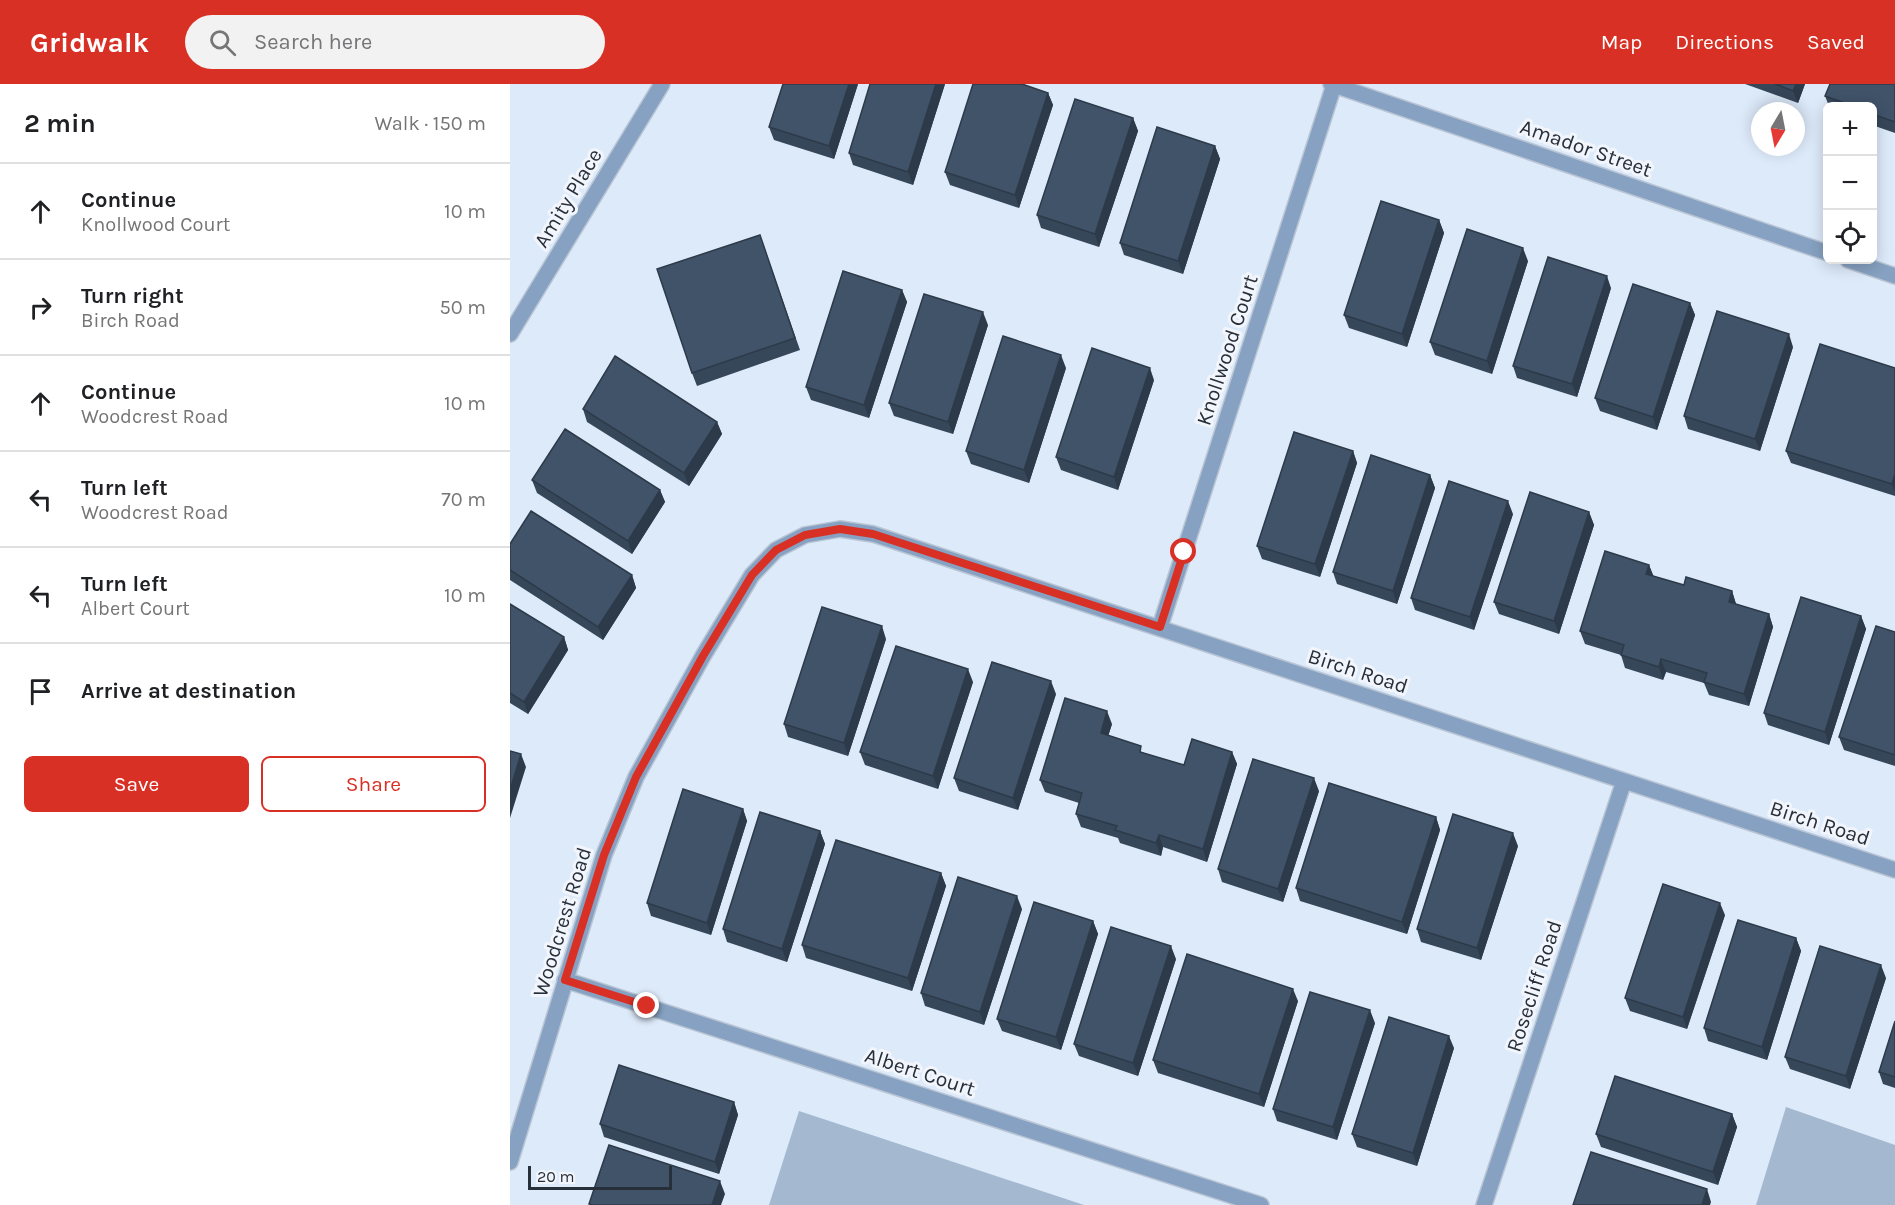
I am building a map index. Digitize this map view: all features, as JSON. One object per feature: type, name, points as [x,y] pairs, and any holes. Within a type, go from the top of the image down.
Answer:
[{"type":"street","name":"Amity Place","points":[[510,334],[662,84]]},
{"type":"street","name":"Amador Street","points":[[1333,84],[1823,252]]},
{"type":"street","name":"Knollwood Court","points":[[1160,627],[1333,84]]},
{"type":"street","points":[[1860,264],[1895,276]]},
{"type":"street","name":"Birch Road","points":[[805,535],[840,529],[873,534],[1895,870]]},
{"type":"street","name":"Woodcrest Road","points":[[510,1162],[604,855],[636,777],[703,656],[752,575],[776,550],[805,535]]},
{"type":"street","name":"Rosecliff Road","points":[[1484,1205],[1624,781]]},
{"type":"street","name":"Albert Court","points":[[565,980],[1261,1205]]},
{"type":"shaded area","points":[[1786,1107],[1895,1145],[1895,1205],[1756,1205]]},
{"type":"shaded area","points":[[799,1111],[1084,1205],[769,1205]]},
{"type":"building","points":[[783,84],[849,84],[829,146],[769,127]]},
{"type":"building","points":[[870,84],[936,84],[908,172],[849,153]]},
{"type":"building","points":[[973,84],[1022,84],[1048,93],[1015,195],[945,172]]},
{"type":"building","points":[[1775,84],[1796,84],[1793,91]]},
{"type":"building","points":[[1830,84],[1895,84],[1895,122],[1877,116],[1877,102],[1842,102],[1825,96]]},
{"type":"building","points":[[1075,99],[1133,118],[1095,234],[1037,215]]},
{"type":"building","points":[[1157,127],[1215,146],[1178,261],[1120,243]]},
{"type":"building","points":[[1381,201],[1439,220],[1402,334],[1344,315]]},
{"type":"building","points":[[1467,229],[1523,248],[1487,361],[1430,342]]},
{"type":"building","points":[[760,235],[795,338],[692,373],[657,269]]},
{"type":"building","points":[[1548,257],[1607,276],[1572,384],[1513,366]]},
{"type":"building","points":[[843,271],[902,290],[864,405],[806,387]]},
{"type":"building","points":[[1633,284],[1690,303],[1653,417],[1595,398]]},
{"type":"building","points":[[924,294],[983,312],[948,422],[889,403]]},
{"type":"building","points":[[1717,311],[1789,334],[1755,439],[1684,416]]},
{"type":"building","points":[[1003,336],[1061,355],[1024,470],[966,451]]},
{"type":"building","points":[[1820,344],[1895,368],[1895,474],[1892,484],[1786,451]]},
{"type":"building","points":[[1092,348],[1150,368],[1114,477],[1056,457]]},
{"type":"building","points":[[615,356],[717,422],[684,473],[583,409]]},
{"type":"building","points":[[565,429],[660,490],[628,541],[532,480]]},
{"type":"building","points":[[1294,432],[1353,451],[1315,564],[1257,546]]},
{"type":"building","points":[[1371,455],[1430,475],[1393,591],[1333,572]]},
{"type":"building","points":[[1449,481],[1508,501],[1470,617],[1411,598]]},
{"type":"building","points":[[1530,492],[1589,512],[1554,621],[1494,602]]},
{"type":"building","points":[[531,511],[632,575],[598,627],[510,570],[510,544]]},
{"type":"building","points":[[1605,551],[1649,565],[1646,574],[1684,585],[1686,577],[1732,591],[1729,602],[1769,614],[1744,694],[1704,682],[1707,673],[1661,659],[1659,667],[1621,655],[1624,645],[1580,631]]},
{"type":"building","points":[[1801,597],[1861,616],[1825,732],[1764,713]]},
{"type":"building","points":[[510,604],[564,637],[524,702],[510,693]]},
{"type":"building","points":[[822,607],[882,626],[844,743],[784,724]]},
{"type":"building","points":[[1876,626],[1895,632],[1895,755],[1839,737]]},
{"type":"building","points":[[896,646],[968,669],[933,776],[860,752]]},
{"type":"building","points":[[992,662],[1051,681],[1013,798],[954,778]]},
{"type":"building","points":[[1065,698],[1107,711],[1101,733],[1141,746],[1140,752],[1184,765],[1192,739],[1232,752],[1203,849],[1159,835],[1156,843],[1115,830],[1117,826],[1076,814],[1082,793],[1040,780]]},
{"type":"building","points":[[510,751],[521,754],[510,790]]},
{"type":"building","points":[[1253,759],[1314,778],[1278,889],[1218,869]]},
{"type":"building","points":[[1329,783],[1436,817],[1402,922],[1296,888]]},
{"type":"building","points":[[683,789],[743,809],[707,923],[647,903]]},
{"type":"building","points":[[760,812],[820,831],[782,949],[723,929]]},
{"type":"building","points":[[1453,814],[1513,833],[1477,948],[1417,929]]},
{"type":"building","points":[[836,840],[941,873],[908,978],[802,945]]},
{"type":"building","points":[[958,877],[1017,896],[980,1012],[921,993]]},
{"type":"building","points":[[1663,884],[1720,903],[1683,1017],[1625,998]]},
{"type":"building","points":[[1034,902],[1093,921],[1056,1037],[997,1019]]},
{"type":"building","points":[[1738,920],[1796,938],[1762,1047],[1704,1028]]},
{"type":"building","points":[[1111,927],[1171,946],[1133,1063],[1074,1044]]},
{"type":"building","points":[[1820,946],[1881,965],[1846,1076],[1785,1057]]},
{"type":"building","points":[[1187,954],[1293,989],[1259,1094],[1153,1060]]},
{"type":"building","points":[[1310,992],[1370,1010],[1333,1127],[1273,1109]]},
{"type":"building","points":[[1389,1017],[1449,1036],[1413,1153],[1352,1134]]},
{"type":"building","points":[[1895,1021],[1895,1077],[1879,1072]]},
{"type":"building","points":[[619,1065],[734,1102],[715,1162],[600,1124]]},
{"type":"building","points":[[1615,1076],[1732,1114],[1713,1172],[1596,1134]]},
{"type":"building","points":[[609,1145],[720,1181],[712,1205],[589,1204]]},
{"type":"building","points":[[1591,1152],[1707,1189],[1702,1205],[1573,1205]]},
{"type":"route","points":[[647,1006],[565,980],[604,855],[636,777],[703,656],[752,575],[776,550],[805,535],[840,529],[873,534],[1160,627],[1184,552]]}]
